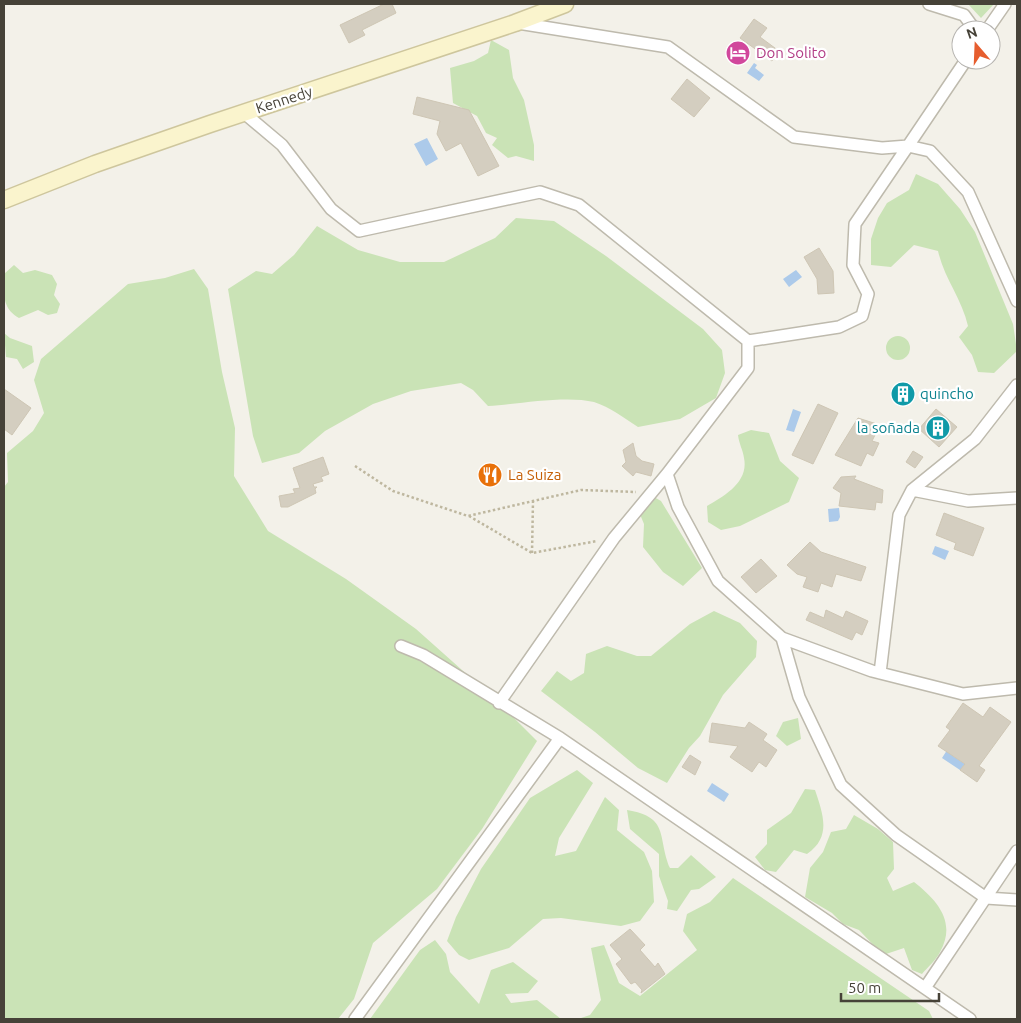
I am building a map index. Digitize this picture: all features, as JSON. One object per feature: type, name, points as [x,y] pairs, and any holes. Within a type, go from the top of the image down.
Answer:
[{"type":"main road","name":"Kennedy","points":[[4,200],[95,164],[515,23],[565,4]]},
{"type":"street","points":[[928,4],[964,15],[968,20]]},
{"type":"street","points":[[994,20],[1005,4]]},
{"type":"street","points":[[515,23],[668,47],[794,137],[882,148],[908,146],[930,151],[968,192],[1017,301]]},
{"type":"street","points":[[244,113],[282,145],[331,209],[358,231],[540,192],[578,205],[748,341],[839,326],[862,316],[868,294],[853,265],[855,224],[959,70]]},
{"type":"street","points":[[499,703],[614,538],[667,474],[748,368],[748,341]]},
{"type":"street","points":[[880,673],[898,515],[912,490],[975,439],[1017,385]]},
{"type":"street","points":[[667,474],[678,507],[718,581],[782,638],[880,673],[963,694],[1017,688]]},
{"type":"street","points":[[912,490],[968,501],[1017,498]]},
{"type":"street","points":[[782,638],[799,697],[841,785],[896,835],[986,898],[1017,900]]},
{"type":"street","points":[[401,646],[423,655],[499,703],[560,738],[970,1019]]},
{"type":"street","points":[[355,1019],[560,738]]},
{"type":"street","points":[[925,988],[1017,851]]},
{"type":"path","points":[[355,466],[393,491],[468,516],[532,553],[614,538]]},
{"type":"path","points":[[468,516],[581,490],[626,491],[650,494]]},
{"type":"path","points":[[532,553],[534,501]]},
{"type":"green space","points":[[968,4],[994,4],[981,18]]},
{"type":"green space","points":[[491,40],[509,50],[513,78],[524,100],[534,145],[534,161],[516,156],[508,158],[492,145],[497,138],[486,133],[477,116],[453,103],[450,68],[474,61],[488,53]]},
{"type":"green space","points":[[916,174],[938,184],[960,209],[975,232],[1013,324],[1017,351],[994,373],[978,372],[972,355],[959,337],[968,326],[938,251],[914,245],[891,267],[871,265],[871,239],[878,218],[887,203],[909,190]]},
{"type":"green space","points":[[516,218],[554,221],[606,256],[703,329],[722,350],[725,373],[716,398],[680,419],[638,427],[606,407],[583,400],[570,399],[488,406],[473,390],[461,383],[411,391],[373,404],[325,431],[299,453],[262,463],[253,436],[228,289],[256,271],[272,274],[294,255],[317,226],[358,250],[400,262],[444,262],[495,238]]},
{"type":"green space","points":[[14,265],[23,273],[35,270],[52,275],[57,284],[54,295],[60,304],[57,313],[48,315],[38,310],[19,318],[13,314],[6,304],[4,274]]},
{"type":"green space","points":[[194,269],[208,289],[222,372],[235,428],[234,476],[268,531],[346,579],[416,629],[499,703],[537,741],[482,829],[437,889],[373,943],[354,999],[338,1019],[4,1019],[4,487],[8,482],[7,453],[33,431],[44,413],[34,380],[41,359],[128,284],[165,278]]},
{"type":"green space","points":[[4,333],[10,338],[32,346],[34,362],[23,369],[17,359],[6,357]]},
{"type":"green space","points":[[898,336],[906,340],[910,348],[906,356],[898,360],[890,356],[886,348],[890,340]]},
{"type":"green space","points":[[751,430],[769,433],[780,461],[799,478],[789,502],[740,526],[721,530],[708,522],[707,506],[721,498],[739,481],[745,467],[738,435]]},
{"type":"green space","points":[[654,497],[661,501],[702,568],[683,586],[663,572],[643,547],[644,524],[637,507]]},
{"type":"green space","points":[[714,611],[740,623],[757,641],[756,657],[723,695],[700,736],[689,748],[667,783],[638,768],[541,691],[557,671],[571,681],[584,673],[586,654],[607,646],[637,656],[651,656],[690,624]]},
{"type":"green space","points":[[798,718],[801,739],[787,746],[776,736],[783,722]]},
{"type":"green space","points":[[577,770],[593,783],[559,838],[555,856],[576,851],[605,797],[619,810],[617,830],[644,852],[652,871],[654,902],[640,921],[621,926],[561,918],[543,919],[509,948],[469,960],[459,955],[447,941],[456,917],[481,869],[530,798]]},
{"type":"green space","points":[[805,789],[815,790],[821,808],[823,833],[820,840],[807,854],[794,850],[776,872],[765,870],[755,857],[767,844],[767,830],[791,813]]},
{"type":"green space","points":[[627,810],[641,813],[656,823],[660,830],[670,868],[678,868],[691,855],[716,877],[699,889],[691,890],[677,911],[667,909],[668,901],[659,876],[659,854],[630,829]]},
{"type":"green space","points":[[854,815],[878,829],[893,842],[894,869],[887,878],[893,891],[914,882],[930,896],[942,912],[945,921],[945,941],[936,958],[922,974],[912,970],[904,948],[883,955],[859,930],[843,924],[832,913],[805,897],[810,868],[823,852],[831,832],[846,829]]},
{"type":"green space","points":[[733,878],[929,1011],[933,1019],[578,1019],[590,1015],[601,1000],[591,948],[604,945],[619,983],[640,996],[697,950],[683,931],[687,914],[710,902]]},
{"type":"green space","points":[[435,940],[446,954],[450,972],[479,1004],[491,970],[513,962],[538,981],[528,993],[505,994],[511,1003],[537,1000],[561,1019],[370,1019],[420,950]]},
{"type":"water","points":[[754,63],[757,65],[755,68],[764,75],[759,81],[747,73]]},
{"type":"water","points":[[427,138],[438,159],[426,166],[414,144]]},
{"type":"water","points":[[796,270],[802,277],[789,287],[783,279]]},
{"type":"water","points":[[793,409],[801,412],[794,432],[786,430]]},
{"type":"water","points":[[839,508],[840,517],[838,521],[829,522],[828,509]]},
{"type":"water","points":[[935,546],[949,551],[945,560],[932,554]]},
{"type":"water","points":[[949,747],[956,752],[953,756],[965,764],[960,770],[942,758]]},
{"type":"water","points":[[712,783],[729,794],[724,802],[707,791]]},
{"type":"building","points":[[384,4],[392,4],[396,13],[362,30],[365,35],[349,43],[340,25]]},
{"type":"building","points":[[754,19],[767,28],[760,37],[779,51],[772,61],[740,38]]},
{"type":"building","points":[[687,79],[710,98],[694,117],[671,99]]},
{"type":"building","points":[[417,97],[469,110],[499,166],[478,176],[461,143],[446,151],[437,134],[440,121],[413,114]]},
{"type":"building","points":[[819,248],[833,271],[834,293],[818,294],[817,279],[804,257]]},
{"type":"building","name":"quincho","points":[[898,386],[904,387],[914,395],[902,404],[893,394]]},
{"type":"building","points":[[4,389],[31,408],[12,435],[4,429]]},
{"type":"building","points":[[818,404],[838,413],[813,464],[792,455]]},
{"type":"building","name":"la soñada","points":[[936,409],[957,427],[939,447],[919,429]]},
{"type":"building","points":[[858,418],[880,425],[872,441],[879,443],[873,456],[867,453],[861,466],[835,455]]},
{"type":"building","points":[[633,443],[636,456],[642,461],[654,464],[651,476],[636,472],[633,476],[622,466],[626,462],[623,450]]},
{"type":"building","points":[[913,451],[923,457],[915,468],[906,462]]},
{"type":"building","points":[[323,457],[329,474],[321,477],[323,481],[313,484],[314,487],[317,487],[315,489],[316,493],[288,507],[281,507],[279,496],[295,493],[293,489],[300,488],[293,468]]},
{"type":"building","points":[[856,476],[854,479],[883,490],[882,503],[876,502],[875,510],[839,506],[841,493],[833,488],[841,477]]},
{"type":"building","points":[[944,513],[984,528],[973,556],[954,549],[956,543],[936,535]]},
{"type":"building","points":[[810,542],[821,552],[866,567],[861,581],[836,574],[832,587],[821,583],[818,592],[803,587],[807,577],[797,574],[787,565]]},
{"type":"building","points":[[761,559],[777,576],[756,593],[741,577]]},
{"type":"building","points":[[826,610],[843,618],[846,611],[868,621],[862,635],[856,632],[852,640],[806,620],[810,612],[824,618]]},
{"type":"building","points":[[963,703],[983,717],[990,707],[1011,722],[979,766],[985,770],[977,782],[960,770],[965,764],[938,746],[950,730],[946,727]]},
{"type":"building","points":[[749,722],[767,734],[763,740],[777,750],[766,767],[759,762],[752,772],[730,757],[738,746],[709,742],[712,723],[745,728]]},
{"type":"building","points":[[690,755],[701,762],[695,775],[682,767]]},
{"type":"building","points":[[630,929],[645,945],[640,950],[655,967],[658,963],[665,974],[641,993],[642,990],[635,982],[631,984],[616,964],[622,959],[610,945]]},
{"type":"place","name":"Don Solito","points":[[738,53]]},
{"type":"place","name":"quincho","points":[[903,394]]},
{"type":"place","name":"la soñada","points":[[938,428]]},
{"type":"place","name":"La Suiza","points":[[490,475]]}]
